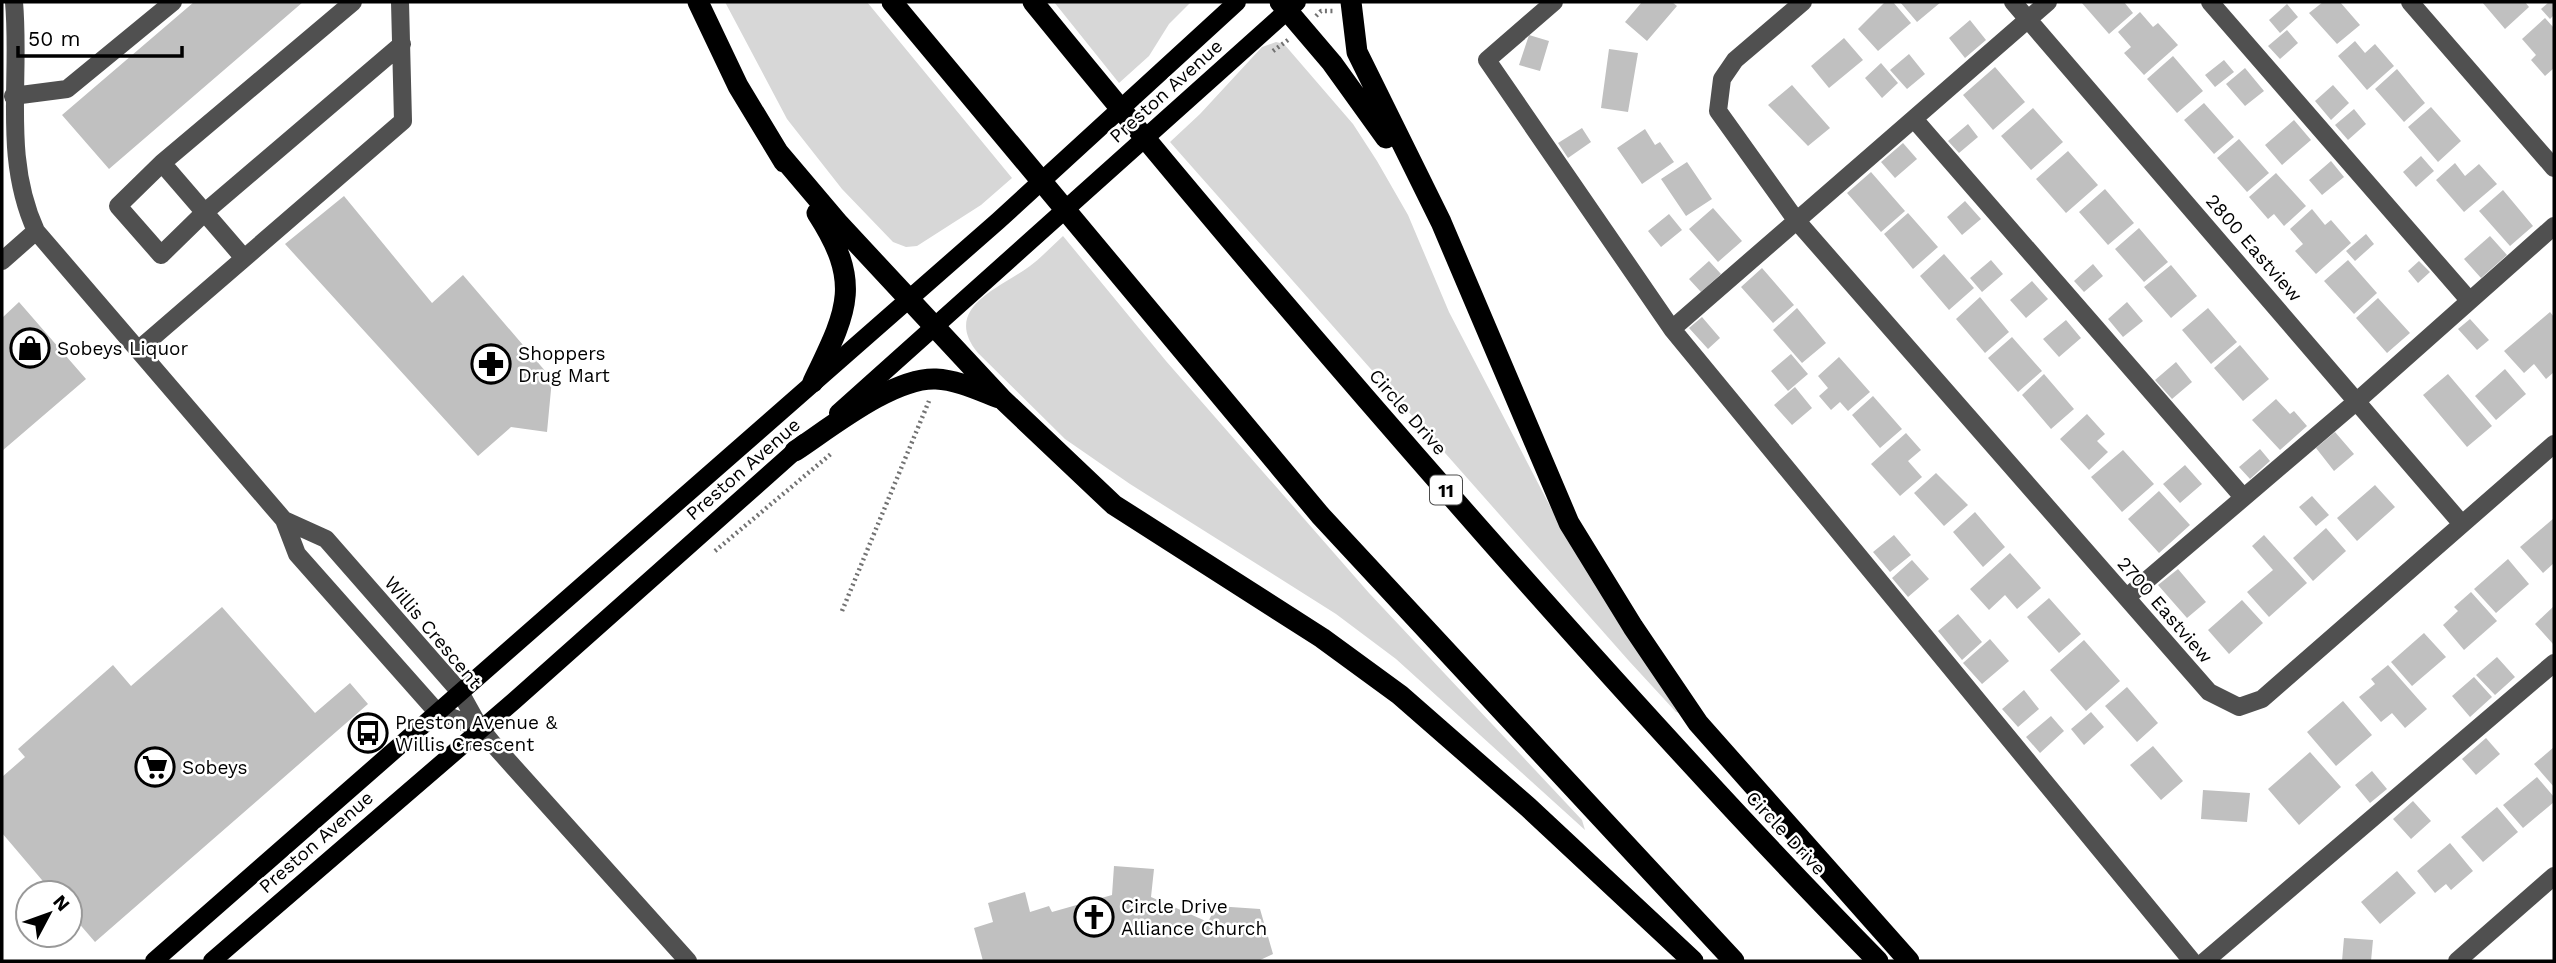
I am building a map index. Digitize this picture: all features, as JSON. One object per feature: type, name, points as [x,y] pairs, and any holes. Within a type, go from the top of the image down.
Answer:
[{"type":"highway","points":[[698,2],[737,86],[832,237],[841,256],[848,284],[843,315],[813,382]]},
{"type":"highway","points":[[892,2],[1320,515],[1734,961]]},
{"type":"highway","name":"Circle Drive","points":[[1033,2],[1402,441],[1652,723],[1878,961]]},
{"type":"highway","points":[[1288,5],[1372,116],[1441,222]]},
{"type":"highway","points":[[1351,6],[1357,52],[1441,222],[1569,523],[1633,627],[1698,723],[1909,961]]},
{"type":"highway","points":[[778,152],[1001,398],[1114,505],[1322,638],[1400,695],[1528,807],[1693,961]]},
{"type":"highway","points":[[795,451],[861,408],[925,379],[953,381],[1001,398]]},
{"type":"main road","name":"Preston Avenue","points":[[155,961],[908,297],[998,221],[1237,2]]},
{"type":"main road","name":"Preston Avenue","points":[[212,961],[795,451],[1182,104],[1288,5]]},
{"type":"street","name":"Willis Crescent","points":[[14,2],[13,139],[24,206],[36,231],[284,520],[298,554],[437,712],[480,728]]},
{"type":"street","points":[[13,96],[66,89],[173,2]]},
{"type":"street","points":[[353,2],[162,163],[118,206],[161,255],[205,212],[402,44]]},
{"type":"street","points":[[138,350],[403,121],[400,2]]},
{"type":"street","points":[[1553,2],[1488,60],[1672,328],[2192,961]]},
{"type":"street","name":"2700 Eastview","points":[[1803,2],[1735,61],[1722,79],[1718,111],[1796,220],[2209,692],[2239,707],[2262,699],[2554,444]]},
{"type":"street","name":"2800 Eastview","points":[[2013,2],[2462,523]]},
{"type":"street","points":[[1672,328],[2048,2]]},
{"type":"street","points":[[2210,2],[2469,300]]},
{"type":"street","points":[[2410,2],[2554,169]]},
{"type":"street","points":[[1914,119],[2243,497]]},
{"type":"street","points":[[162,163],[243,257]]},
{"type":"street","points":[[2127,597],[2357,401],[2554,226]]},
{"type":"street","points":[[2,261],[36,231]]},
{"type":"street","name":"Willis Crescent","points":[[284,520],[326,539],[460,692],[480,728]]},
{"type":"street","points":[[2206,961],[2554,663]]},
{"type":"street","points":[[480,728],[688,961]]},
{"type":"street","points":[[2457,961],[2554,876]]},
{"type":"path","points":[[1316,5],[1321,11]]},
{"type":"path","points":[[1268,53],[1279,49],[1321,11],[1351,6]]},
{"type":"path","points":[[842,611],[934,390]]},
{"type":"shaded area","points":[[725,2],[867,2],[1012,178],[981,205],[917,246],[906,247],[893,242],[842,189],[787,119]]},
{"type":"shaded area","points":[[1054,2],[1191,2],[1169,24],[1149,56],[1119,83]]},
{"type":"shaded area","points":[[1276,42],[1284,44],[1353,124],[1377,161],[1408,215],[1449,312],[1565,535],[1683,714],[1676,712],[1629,661],[1170,142],[1262,47]]},
{"type":"shaded area","points":[[1063,236],[1166,361],[1369,593],[1582,820],[1585,830],[1396,659],[1336,614],[1130,484],[1065,439],[978,353],[968,337],[966,324],[970,312],[978,301],[1030,266]]},
{"type":"building","points":[[194,2],[303,2],[109,169],[62,115]]},
{"type":"building","points":[[1642,2],[1672,2],[1677,6],[1647,41],[1625,22]]},
{"type":"building","points":[[1885,2],[1893,2],[1911,23],[1878,51],[1858,29]]},
{"type":"building","points":[[1900,2],[1941,2],[1917,22]]},
{"type":"building","points":[[2081,2],[2124,2],[2133,13],[2109,34]]},
{"type":"building","points":[[2323,2],[2340,2],[2360,25],[2337,44],[2309,13]]},
{"type":"building","points":[[2482,2],[2525,2],[2529,7],[2505,29]]},
{"type":"building","points":[[2549,2],[2554,2],[2554,15],[2550,19],[2541,9]]},
{"type":"building","points":[[2287,4],[2298,17],[2280,33],[2269,20]]},
{"type":"building","points":[[2140,12],[2153,27],[2158,23],[2178,45],[2144,75],[2124,53],[2131,47],[2118,32]]},
{"type":"building","points":[[2545,18],[2554,28],[2554,68],[2545,76],[2531,60],[2536,55],[2522,39]]},
{"type":"building","points":[[1970,20],[1986,40],[1965,58],[1949,38]]},
{"type":"building","points":[[2287,30],[2298,43],[2280,59],[2268,46]]},
{"type":"building","points":[[1529,35],[1549,41],[1540,71],[1519,65]]},
{"type":"building","points":[[1844,38],[1863,60],[1829,88],[1811,66]]},
{"type":"building","points":[[2355,41],[2365,53],[2375,44],[2394,66],[2367,90],[2338,56]]},
{"type":"building","points":[[1609,49],[1638,53],[1628,112],[1601,108]]},
{"type":"building","points":[[1909,54],[1925,74],[1907,89],[1890,70]]},
{"type":"building","points":[[2173,56],[2203,91],[2177,113],[2147,79]]},
{"type":"building","points":[[2224,60],[2234,72],[2215,87],[2205,75]]},
{"type":"building","points":[[1881,63],[1898,83],[1882,98],[1865,78]]},
{"type":"building","points":[[1995,67],[2025,102],[1993,130],[1963,95]]},
{"type":"building","points":[[2245,68],[2264,91],[2245,106],[2226,84]]},
{"type":"building","points":[[2397,69],[2425,103],[2404,122],[2375,89]]},
{"type":"building","points":[[1792,85],[1830,128],[1808,146],[1768,105]]},
{"type":"building","points":[[2333,85],[2349,103],[2331,120],[2315,101]]},
{"type":"building","points":[[2204,103],[2234,137],[2214,154],[2184,120]]},
{"type":"building","points":[[2431,107],[2461,141],[2438,162],[2408,127]]},
{"type":"building","points":[[2033,108],[2063,142],[2031,170],[2001,136]]},
{"type":"building","points":[[2354,109],[2366,124],[2348,140],[2335,125]]},
{"type":"building","points":[[2294,120],[2311,140],[2282,165],[2265,145]]},
{"type":"building","points":[[1968,124],[1978,137],[1959,153],[1948,141]]},
{"type":"building","points":[[1582,128],[1591,142],[1568,158],[1558,143]]},
{"type":"building","points":[[1645,129],[1655,145],[1660,142],[1674,162],[1642,184],[1617,148]]},
{"type":"building","points":[[2239,139],[2269,173],[2247,192],[2217,158]]},
{"type":"building","points":[[1903,143],[1917,159],[1895,178],[1881,162]]},
{"type":"building","points":[[2068,151],[2098,185],[2066,213],[2036,179]]},
{"type":"building","points":[[2421,156],[2434,171],[2416,187],[2403,172]]},
{"type":"building","points":[[2331,161],[2344,177],[2322,195],[2309,180]]},
{"type":"building","points":[[1687,162],[1712,199],[1686,216],[1661,179]]},
{"type":"building","points":[[2455,163],[2465,176],[2479,164],[2497,184],[2464,212],[2436,180]]},
{"type":"building","points":[[1871,172],[1905,211],[1881,232],[1847,193]]},
{"type":"building","points":[[2276,173],[2306,206],[2284,226],[2274,214],[2268,219],[2249,197]]},
{"type":"building","points":[[2105,189],[2134,223],[2108,245],[2079,212]]},
{"type":"building","points":[[2503,190],[2533,226],[2510,246],[2479,211]]},
{"type":"building","points":[[344,196],[432,303],[463,275],[552,379],[547,432],[511,427],[478,456],[285,244]]},
{"type":"building","points":[[1965,201],[1981,219],[1962,235],[1947,217]]},
{"type":"building","points":[[1713,208],[1742,241],[1718,262],[1689,229]]},
{"type":"building","points":[[2312,209],[2325,225],[2331,220],[2351,243],[2316,274],[2295,251],[2303,244],[2290,229]]},
{"type":"building","points":[[1908,213],[1938,247],[1913,269],[1884,234]]},
{"type":"building","points":[[1669,214],[1682,230],[1661,247],[1648,231]]},
{"type":"building","points":[[2139,228],[2168,262],[2144,282],[2115,249]]},
{"type":"building","points":[[2366,234],[2374,244],[2355,261],[2346,251]]},
{"type":"building","points":[[2490,236],[2507,255],[2481,278],[2464,259]]},
{"type":"building","points":[[1944,254],[1974,288],[1949,310],[1920,276]]},
{"type":"building","points":[[1991,260],[2003,274],[1982,292],[1970,278]]},
{"type":"building","points":[[2348,260],[2377,293],[2354,314],[2324,281]]},
{"type":"building","points":[[1709,261],[1721,274],[1701,292],[1689,279]]},
{"type":"building","points":[[2419,261],[2430,272],[2418,283],[2408,271]]},
{"type":"building","points":[[2093,264],[2103,276],[2084,292],[2074,281]]},
{"type":"building","points":[[2171,265],[2197,296],[2171,318],[2144,287]]},
{"type":"building","points":[[1762,268],[1794,305],[1773,323],[1741,287]]},
{"type":"building","points":[[2032,281],[2048,299],[2026,318],[2010,300]]},
{"type":"building","points":[[1980,297],[2009,332],[1985,353],[1956,319]]},
{"type":"building","points":[[2378,298],[2410,333],[2387,353],[2356,318]]},
{"type":"building","name":"Sobeys Liquor","points":[[19,302],[86,379],[2,451],[2,318]]},
{"type":"building","points":[[2127,302],[2143,321],[2123,337],[2108,319]]},
{"type":"building","points":[[1797,308],[1826,343],[1802,363],[1773,330]]},
{"type":"building","points":[[2208,308],[2237,342],[2211,364],[2182,330]]},
{"type":"building","points":[[2550,312],[2554,317],[2554,372],[2546,379],[2534,364],[2524,373],[2504,351]]},
{"type":"building","points":[[1702,317],[1720,338],[1708,349],[1689,328]]},
{"type":"building","points":[[2470,319],[2489,340],[2477,350],[2458,329]]},
{"type":"building","points":[[2066,320],[2081,338],[2059,357],[2043,339]]},
{"type":"building","points":[[2012,337],[2042,371],[2018,392],[1988,358]]},
{"type":"building","points":[[2240,345],[2269,379],[2243,401],[2214,368]]},
{"type":"building","points":[[1791,354],[1808,374],[1788,391],[1771,371]]},
{"type":"building","points":[[1839,357],[1870,392],[1848,411],[1840,402],[1831,410],[1819,396],[1828,388],[1818,376]]},
{"type":"building","points":[[2176,362],[2192,382],[2172,399],[2155,380]]},
{"type":"building","points":[[2505,369],[2526,394],[2496,420],[2475,396]]},
{"type":"building","points":[[2044,374],[2074,409],[2051,429],[2022,395]]},
{"type":"building","points":[[2448,374],[2492,426],[2467,447],[2423,395]]},
{"type":"building","points":[[1795,387],[1812,408],[1792,425],[1774,405]]},
{"type":"building","points":[[1873,396],[1902,429],[1880,448],[1852,415]]},
{"type":"building","points":[[2276,399],[2290,414],[2294,411],[2307,426],[2280,450],[2252,420]]},
{"type":"building","points":[[2087,414],[2105,434],[2097,441],[2108,452],[2089,470],[2060,439]]},
{"type":"building","points":[[2335,432],[2354,454],[2334,471],[2316,448]]},
{"type":"building","points":[[1906,433],[1921,450],[1908,461],[1922,477],[1900,496],[1871,464]]},
{"type":"building","points":[[2260,449],[2270,461],[2250,479],[2239,467]]},
{"type":"building","points":[[2123,450],[2154,484],[2122,512],[2091,477]]},
{"type":"building","points":[[2185,465],[2202,484],[2180,503],[2163,484]]},
{"type":"building","points":[[1936,473],[1968,505],[1944,526],[1914,493]]},
{"type":"building","points":[[2375,485],[2395,507],[2357,541],[2337,518]]},
{"type":"building","points":[[2159,491],[2190,525],[2159,553],[2128,519]]},
{"type":"building","points":[[2312,496],[2329,515],[2316,526],[2299,507]]},
{"type":"building","points":[[1975,512],[2005,547],[1983,567],[1953,532]]},
{"type":"building","points":[[2554,518],[2554,563],[2543,573],[2520,547]]},
{"type":"building","points":[[2326,528],[2346,551],[2313,581],[2293,558]]},
{"type":"building","points":[[1894,535],[1911,555],[1890,572],[1873,552]]},
{"type":"building","points":[[2264,535],[2307,583],[2269,617],[2247,592],[2273,570],[2252,546]]},
{"type":"building","points":[[2010,553],[2041,588],[2017,609],[2005,595],[1989,610],[1970,589]]},
{"type":"building","points":[[2508,559],[2529,584],[2496,613],[2474,589]]},
{"type":"building","points":[[1912,560],[1929,579],[1908,597],[1892,578]]},
{"type":"building","points":[[2178,569],[2206,602],[2187,618],[2158,585]]},
{"type":"building","points":[[2471,592],[2497,621],[2464,650],[2443,625],[2458,611],[2454,607]]},
{"type":"building","points":[[2049,598],[2081,634],[2059,653],[2027,617]]},
{"type":"building","points":[[2242,600],[2263,623],[2229,654],[2208,630]]},
{"type":"building","points":[[2554,606],[2554,643],[2553,644],[2535,624]]},
{"type":"building","name":"Sobeys","points":[[222,607],[315,713],[350,683],[368,704],[95,942],[84,929],[84,879],[41,879],[2,833],[2,777],[25,757],[18,749],[113,665],[131,686]]},
{"type":"building","points":[[1958,614],[1982,642],[1962,660],[1938,631]]},
{"type":"building","points":[[2424,633],[2446,657],[2412,686],[2391,662]]},
{"type":"building","points":[[1990,639],[2009,661],[1982,684],[1963,663]]},
{"type":"building","points":[[2084,640],[2120,681],[2086,711],[2050,670]]},
{"type":"building","points":[[2497,657],[2515,677],[2495,695],[2476,675]]},
{"type":"building","points":[[2388,665],[2427,709],[2405,728],[2392,713],[2381,722],[2359,697],[2375,684],[2371,679]]},
{"type":"building","points":[[2474,677],[2492,697],[2470,717],[2452,696]]},
{"type":"building","points":[[2127,687],[2158,723],[2137,742],[2105,706]]},
{"type":"building","points":[[2024,690],[2039,709],[2018,727],[2002,709]]},
{"type":"building","points":[[2343,701],[2372,735],[2336,766],[2307,732]]},
{"type":"building","points":[[2091,712],[2104,727],[2084,745],[2071,729]]},
{"type":"building","points":[[2051,716],[2064,731],[2040,753],[2026,737]]},
{"type":"building","points":[[2486,738],[2500,754],[2476,775],[2462,759]]},
{"type":"building","points":[[2153,746],[2183,781],[2161,800],[2130,765]]},
{"type":"building","points":[[2554,747],[2554,787],[2534,764]]},
{"type":"building","points":[[2310,752],[2341,787],[2299,825],[2268,789]]},
{"type":"building","points":[[2372,771],[2387,789],[2370,803],[2355,785]]},
{"type":"building","points":[[2537,777],[2554,797],[2554,802],[2523,828],[2503,805]]},
{"type":"building","points":[[2203,790],[2250,793],[2247,822],[2201,819]]},
{"type":"building","points":[[2413,801],[2431,821],[2411,839],[2393,819]]},
{"type":"building","points":[[2497,807],[2518,832],[2483,862],[2461,837]]},
{"type":"building","points":[[2450,843],[2473,871],[2451,890],[2446,884],[2435,893],[2417,871]]},
{"type":"building","name":"Circle Drive Alliance Church","points":[[1114,866],[1154,869],[1151,897],[1208,922],[1216,906],[1260,909],[1273,954],[1258,961],[983,961],[974,928],[993,922],[988,903],[1025,892],[1030,912],[1049,906],[1052,912],[1112,895]]},
{"type":"building","points":[[2397,871],[2416,893],[2380,924],[2361,902]]},
{"type":"building","points":[[2344,938],[2373,940],[2371,961],[2342,961]]},
{"type":"place","name":"Sobeys Liquor","points":[[30,348]]},
{"type":"place","name":"Shoppers Drug Mart","points":[[491,364]]},
{"type":"place","name":"Preston Avenue & Willis Crescent","points":[[368,733]]},
{"type":"place","name":"Sobeys","points":[[155,767]]},
{"type":"place","name":"Circle Drive Alliance Church","points":[[1094,917]]}]
